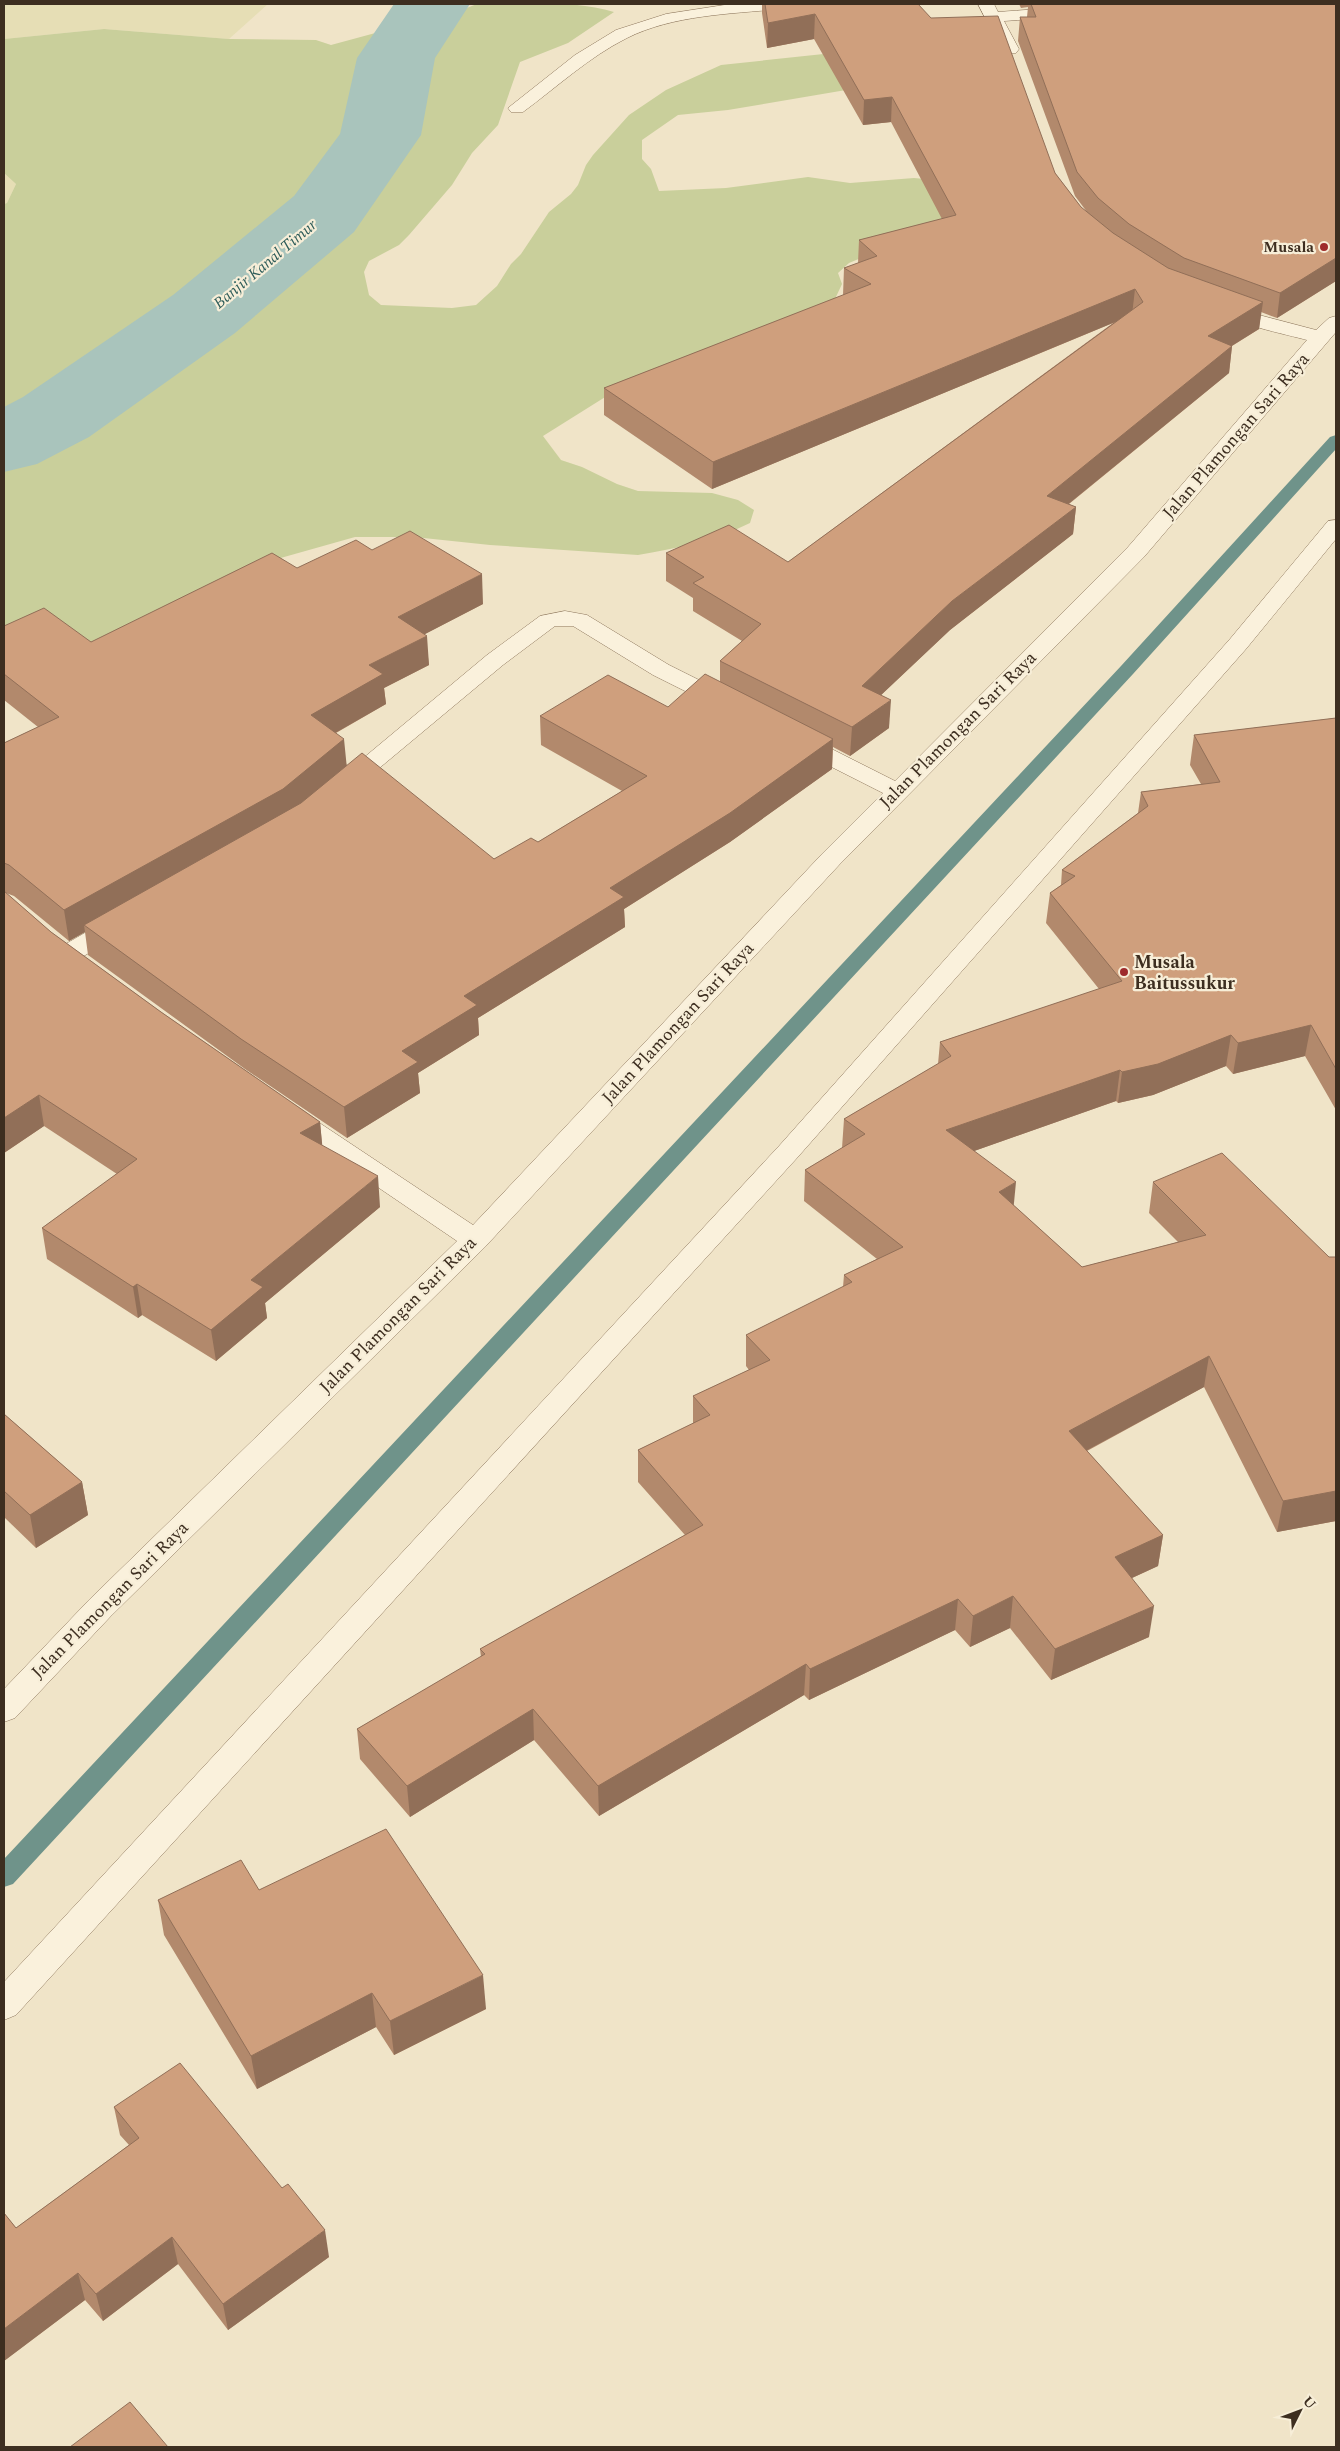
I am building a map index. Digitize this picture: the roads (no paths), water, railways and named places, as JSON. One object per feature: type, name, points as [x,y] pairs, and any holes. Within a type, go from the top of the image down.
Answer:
[{"type":"street","points":[[517,108],[604,43],[629,32],[659,21],[724,10],[781,4]]},
{"type":"street","points":[[989,11],[1082,10]]},
{"type":"street","points":[[989,11],[1007,40],[1017,68]]},
{"type":"street","points":[[1208,302],[1252,319],[1328,329]]},
{"type":"street","name":"Jalan Plamongan Sari Raya","points":[[4,1709],[100,1608],[475,1240],[831,859],[1136,552],[1328,329]]},
{"type":"street","points":[[4,2005],[788,1152],[1238,644],[1336,526]]},
{"type":"street","points":[[327,801],[495,660],[548,621],[565,618],[579,620],[661,670],[740,710]]},
{"type":"street","points":[[775,728],[897,791]]},
{"type":"street","points":[[66,955],[136,915]]},
{"type":"street","points":[[46,937],[66,955],[90,972]]},
{"type":"street","points":[[270,1102],[475,1240]]},
{"type":"waterway","name":"Banjir Kanal Timur","points":[[4,444],[56,417],[204,314],[324,214],[380,135],[396,58],[432,4]]},
{"type":"waterway","points":[[4,1876],[1127,670],[1336,440]]},
{"type":"place","name":"Musala","points":[[1324,247]]},
{"type":"place","name":"Musala Baitussukur","points":[[1124,972]]}]
